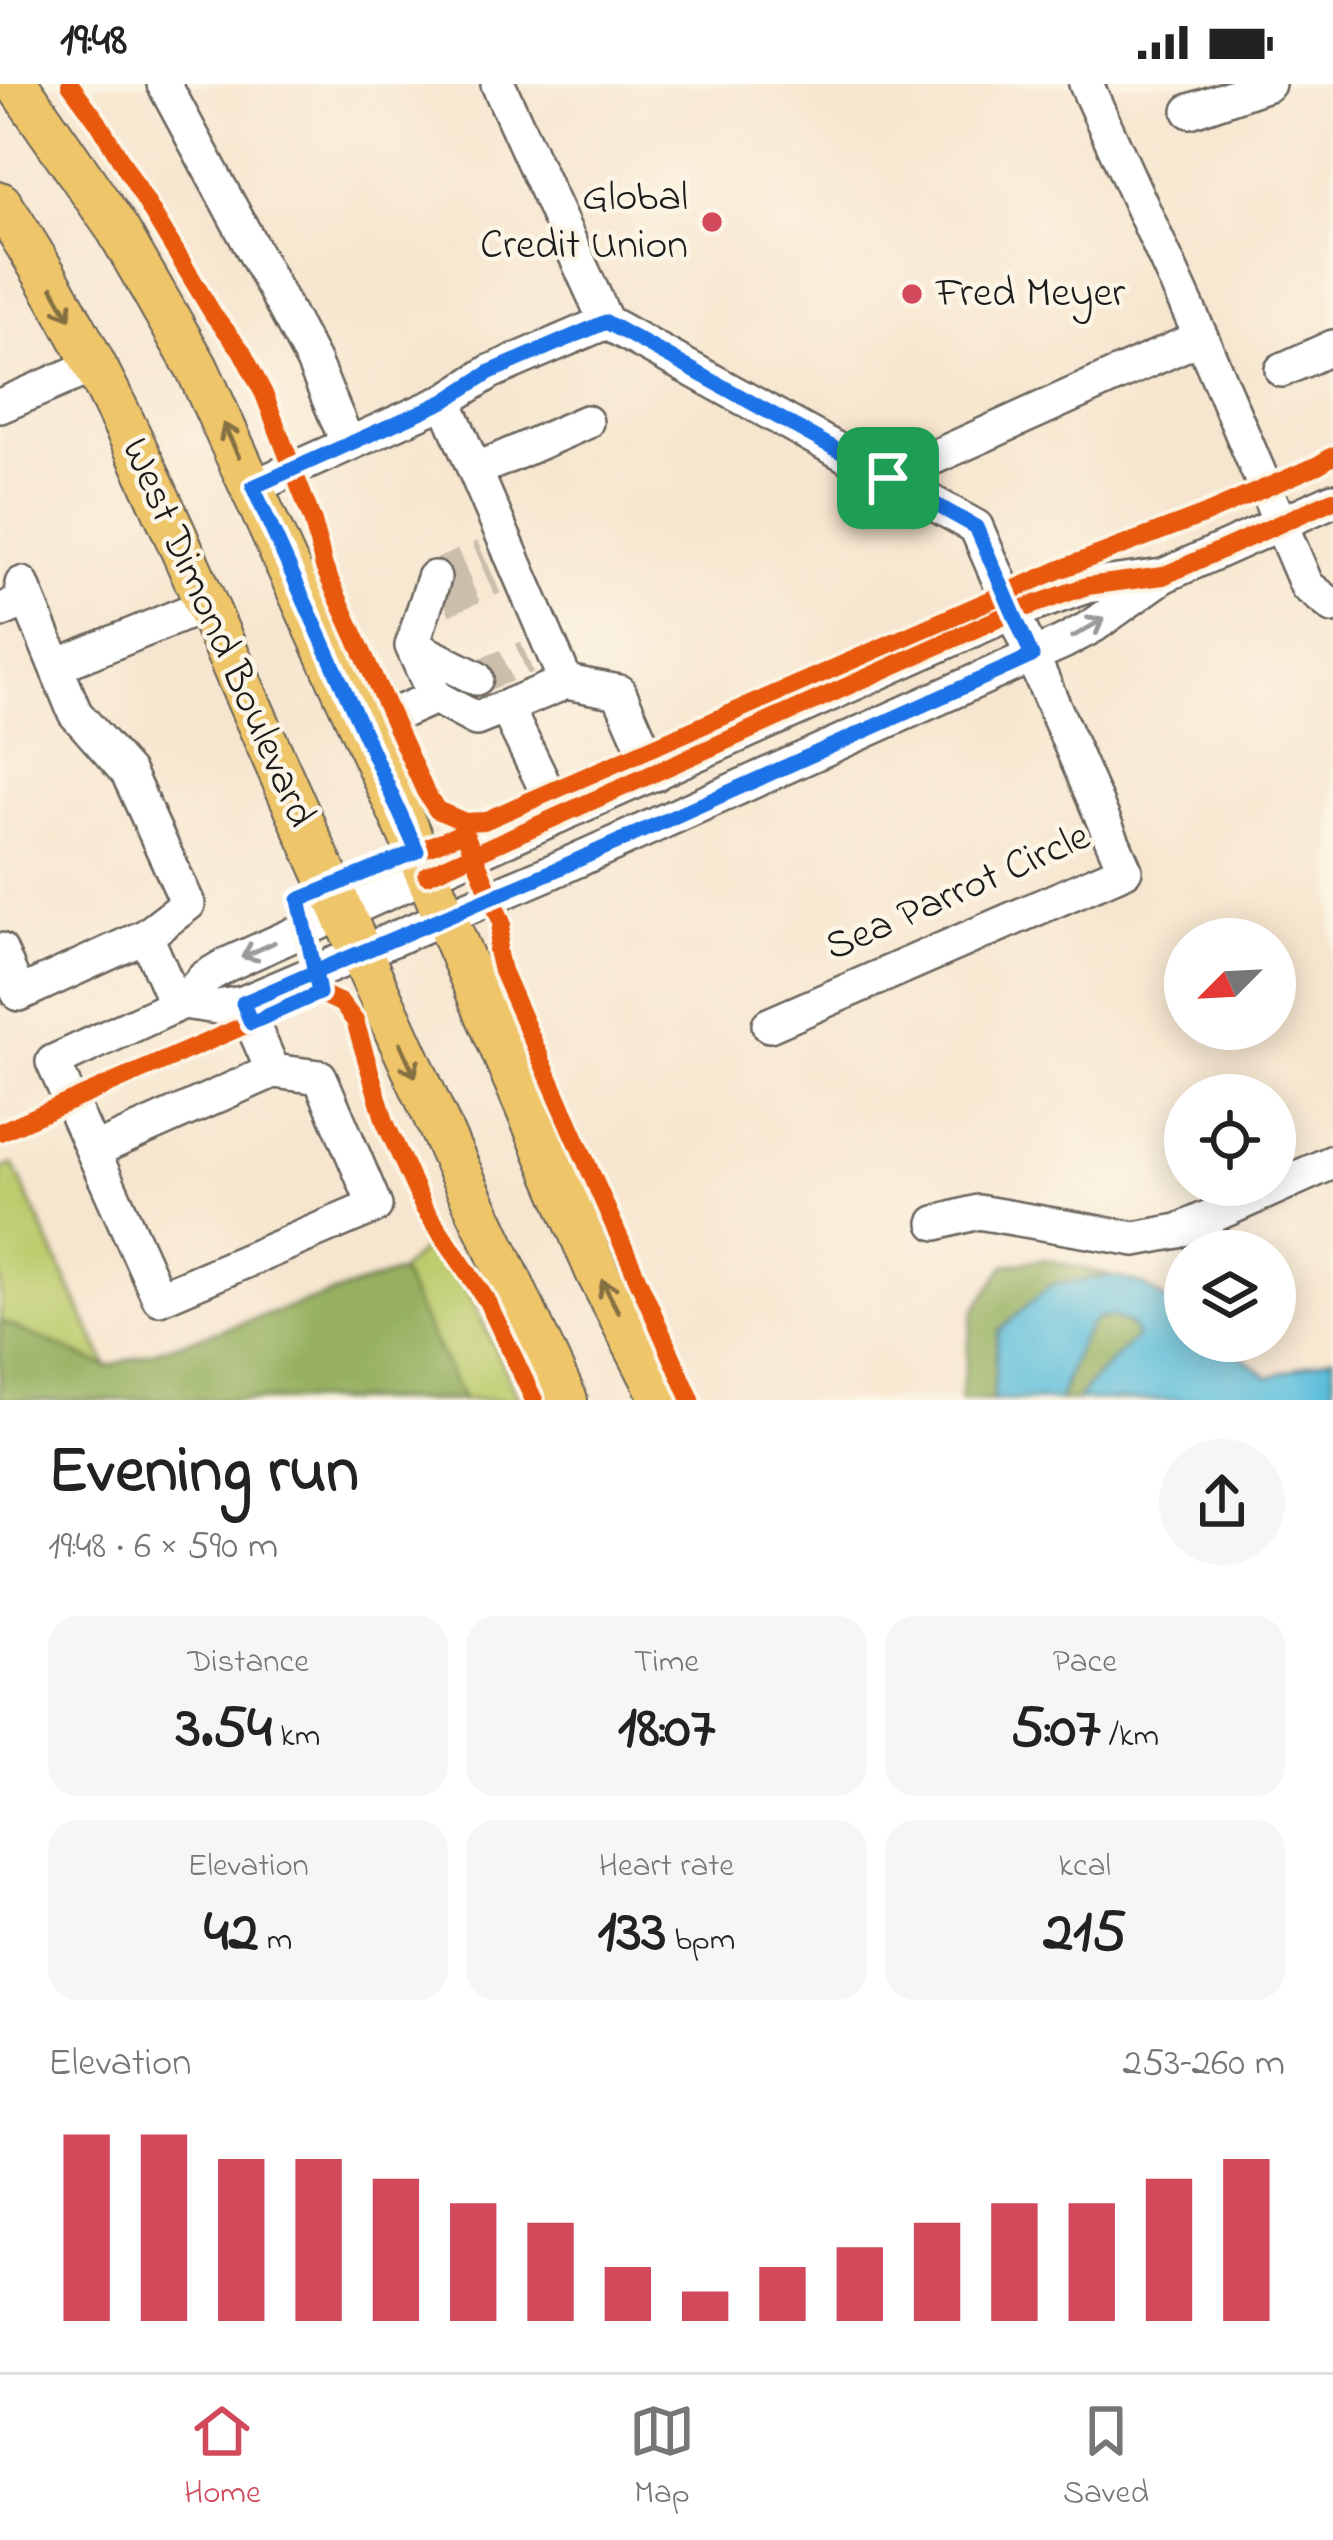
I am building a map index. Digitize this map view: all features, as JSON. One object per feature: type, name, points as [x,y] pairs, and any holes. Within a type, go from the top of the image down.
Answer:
[{"type":"main road","points":[[17,84],[103,207],[197,368],[427,874],[598,1272],[663,1400]]},
{"type":"main road","name":"West Dimond Boulevard","points":[[0,203],[95,365],[446,1145],[566,1400]]},
{"type":"street","points":[[164,84],[313,361],[348,444]]},
{"type":"street","points":[[253,487],[445,401],[490,372],[606,322],[498,84]]},
{"type":"street","points":[[1086,84],[1307,586],[1333,606]]},
{"type":"street","points":[[1190,111],[1268,84]]},
{"type":"street","name":"Sea Parrot Circle","points":[[606,322],[976,527],[1125,869],[769,1025]]},
{"type":"street","points":[[888,478],[1201,337]]},
{"type":"street","points":[[1282,370],[1333,347]]},
{"type":"street","points":[[0,406],[95,365]]},
{"type":"street","points":[[445,401],[566,682]]},
{"type":"street","points":[[476,470],[586,422]]},
{"type":"street","points":[[179,1004],[243,1003],[445,917],[1032,656],[1093,626],[1162,576],[1333,500]]},
{"type":"street","points":[[489,567],[532,603]]},
{"type":"street","points":[[93,1151],[273,1071],[320,1076],[375,1206],[159,1298],[52,1062],[179,1004],[214,971],[342,911],[1013,612],[1088,586],[1162,576]]},
{"type":"street","points":[[438,589],[412,646],[435,697],[476,719],[566,682],[619,692],[655,774]]},
{"type":"street","points":[[0,950],[19,994],[146,936],[188,904],[128,772],[75,713],[56,666],[17,598]]},
{"type":"street","points":[[523,648],[532,603]]},
{"type":"street","points":[[56,666],[206,605]]},
{"type":"street","points":[[412,646],[472,669]]},
{"type":"street","points":[[362,729],[435,697]]},
{"type":"street","points":[[506,707],[559,816]]},
{"type":"street","points":[[146,936],[179,1004]]},
{"type":"street","points":[[243,1003],[273,1071]]},
{"type":"street","points":[[936,1222],[978,1213],[1136,1239],[1178,1231],[1333,1162]]},
{"type":"green space","points":[[13,1164],[107,1367],[399,1272],[432,1240],[467,1288],[519,1400],[0,1400],[0,1170]]},
{"type":"green space","points":[[1045,1259],[1112,1276],[1085,1281],[998,1332],[993,1400],[960,1400],[973,1313],[1005,1265]]},
{"type":"green space","points":[[400,1272],[463,1400],[0,1400],[0,1321],[107,1367]]},
{"type":"green space","points":[[1109,1317],[1125,1322],[1137,1334],[1135,1340],[1077,1400],[1059,1400],[1086,1327]]},
{"type":"water","points":[[1112,1276],[1142,1284],[1164,1299],[1164,1362],[1249,1362],[1269,1377],[1333,1356],[1333,1400],[1077,1400],[1136,1337],[1132,1326],[1110,1317],[1095,1320],[1085,1333],[1059,1400],[993,1400],[998,1332],[1051,1285]]},
{"type":"tunnel","points":[[434,578],[484,556]]},
{"type":"tunnel","points":[[443,600],[494,578]]},
{"type":"tunnel","points":[[476,678],[527,657]]},
{"type":"cycle path","points":[[70,84],[98,122],[213,314],[241,350],[264,394],[313,522],[324,567],[425,791],[437,810],[465,822]]},
{"type":"cycle path","points":[[0,1132],[319,993],[299,900],[464,832],[465,822],[484,821],[1061,569],[1203,515],[1333,456]]},
{"type":"cycle path","points":[[427,875],[1013,612],[1087,586],[1163,576],[1333,500]]},
{"type":"cycle path","points":[[466,836],[502,923],[497,950],[502,971],[691,1400]]},
{"type":"cycle path","points":[[319,993],[341,1003],[355,1021],[385,1122],[424,1208],[487,1301],[534,1400]]},
{"type":"place","name":"Global Credit Union","points":[[712,222]]},
{"type":"place","name":"Fred Meyer","points":[[912,294]]},
{"type":"route","points":[[888,478],[606,322],[490,372],[445,401],[253,487],[417,851],[299,900],[315,972],[243,1003],[251,1023],[319,993],[315,972],[1032,656],[976,527],[888,478]]}]
